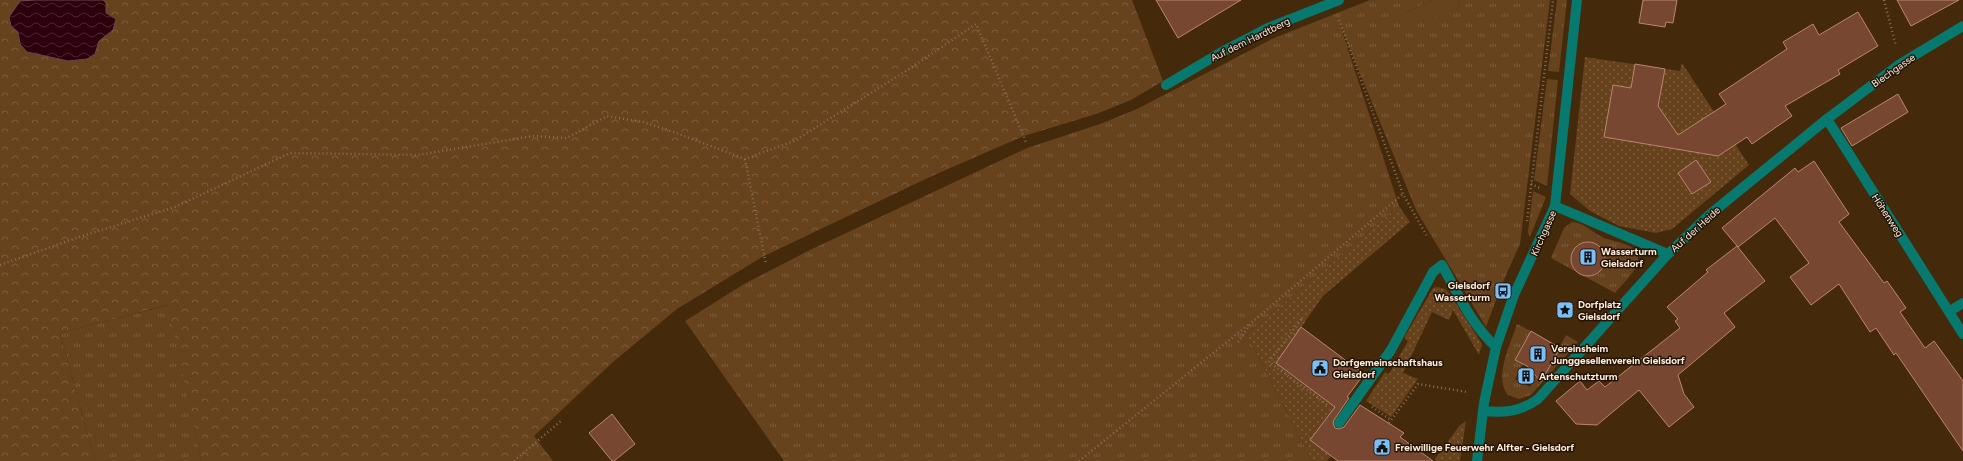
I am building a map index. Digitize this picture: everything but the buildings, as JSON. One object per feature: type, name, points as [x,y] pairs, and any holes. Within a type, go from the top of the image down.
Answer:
[{"type":"street","name":"Kirchgasse","points":[[1483,411],[1496,347],[1514,295],[1555,206],[1577,0]]},
{"type":"street","name":"Auf dem Hardtberg","points":[[1166,85],[1220,53],[1268,28],[1336,1]]},
{"type":"street","name":"Blechgasse","points":[[1826,119],[1900,64],[1963,26]]},
{"type":"street","name":"Auf der Heide","points":[[1483,411],[1513,412],[1538,399],[1668,254],[1708,216],[1826,119]]},
{"type":"street","name":"Höhenweg","points":[[1826,119],[1950,311],[1963,334]]},
{"type":"street","points":[[1555,206],[1668,254]]},
{"type":"street","points":[[1341,420],[1391,350],[1433,272],[1442,264],[1475,324],[1483,335],[1496,347]]},
{"type":"street","points":[[1950,311],[1963,303]]},
{"type":"street","points":[[1477,461],[1483,411]]},
{"type":"path","points":[[1526,223],[1553,0]]},
{"type":"path","points":[[1884,0],[1900,64]]},
{"type":"path","points":[[1336,1],[1403,194],[1428,238]]},
{"type":"path","points":[[0,266],[79,237],[175,207],[290,153],[418,155],[533,136],[567,138],[606,116],[643,122],[745,159],[794,141],[906,71],[976,24],[1026,142]]},
{"type":"path","points":[[745,159],[766,264]]},
{"type":"path","points":[[1079,461],[1250,323],[1403,194]]},
{"type":"path","points":[[1304,323],[1301,320],[1269,362],[1341,420]]},
{"type":"path","points":[[1238,342],[1250,323]]},
{"type":"path","points":[[1357,397],[1390,421],[1418,384],[1486,395]]},
{"type":"path","points":[[514,461],[562,420]]},
{"type":"green space","points":[[0,0],[35,0],[20,1],[11,26],[18,32],[20,44],[27,52],[68,61],[88,59],[95,54],[99,41],[113,30],[106,13],[106,3],[103,0],[1132,0],[1163,81],[1131,100],[1096,114],[1024,136],[932,176],[762,257],[677,309],[613,362],[534,436],[553,461],[201,461],[168,305],[60,333],[95,461],[0,461]]},
{"type":"green space","points":[[1370,0],[1433,0],[1405,13],[1460,5],[1458,0],[1550,0],[1520,244],[1502,284],[1486,327],[1416,210],[1339,22],[1399,206],[1247,334],[1312,461],[784,461],[685,321],[744,284],[812,249],[1027,148],[1100,124],[1137,109],[1274,38]]},
{"type":"green space","points":[[1433,0],[1458,0],[1460,5],[1411,27],[1405,13]]},
{"type":"green space","points":[[1557,0],[1567,0],[1559,72],[1548,71]]},
{"type":"green space","points":[[1585,57],[1680,71],[1682,63],[1749,165],[1672,229],[1656,233],[1619,226],[1590,211],[1570,194]]},
{"type":"green space","points":[[1547,79],[1558,80],[1547,186],[1534,180]]},
{"type":"green space","points":[[1533,191],[1546,197],[1530,237],[1528,232]]},
{"type":"green space","points":[[1399,206],[1410,222],[1323,296],[1276,363],[1338,409],[1328,416],[1310,440],[1331,456],[1327,461],[1312,461],[1247,334]]},
{"type":"green space","points":[[1572,222],[1584,225],[1602,237],[1627,245],[1634,249],[1638,254],[1638,260],[1633,272],[1615,293],[1551,258],[1564,228]]},
{"type":"green space","points":[[1437,287],[1445,289],[1450,294],[1482,344],[1479,355],[1453,310],[1449,320],[1432,312],[1403,373],[1418,379],[1391,417],[1366,401],[1385,372],[1389,374],[1408,341],[1404,338],[1433,288]]},
{"type":"green space","points":[[169,305],[201,461],[95,461],[60,333]]},
{"type":"green space","points":[[1517,324],[1531,331],[1515,360],[1523,364],[1515,379],[1530,387],[1538,372],[1544,376],[1566,335],[1578,342],[1531,395],[1519,399],[1508,395],[1502,379],[1505,360]]},
{"type":"green space","points":[[1466,421],[1460,461],[1436,461],[1435,459],[1460,425]]},
{"type":"water","points":[[103,0],[106,3],[106,13],[116,19],[113,30],[99,41],[95,54],[87,59],[68,61],[27,52],[20,44],[18,32],[11,26],[9,17],[20,1]]},
{"type":"place","name":"Wasserturm Gielsdorf","points":[[1588,257]]},
{"type":"place","name":"Gielsdorf Wasserturm","points":[[1503,291]]},
{"type":"place","name":"Dorfplatz Gielsdorf","points":[[1565,310]]},
{"type":"place","name":"Vereinsheim Junggesellenverein Gielsdorf","points":[[1538,354]]},
{"type":"place","name":"Dorfgemeinschaftshaus Gielsdorf","points":[[1320,368]]},
{"type":"place","name":"Artenschutzturm","points":[[1526,376]]},
{"type":"place","name":"Freiwillige Feuerwehr Alfter - Gielsdorf","points":[[1382,447]]}]
